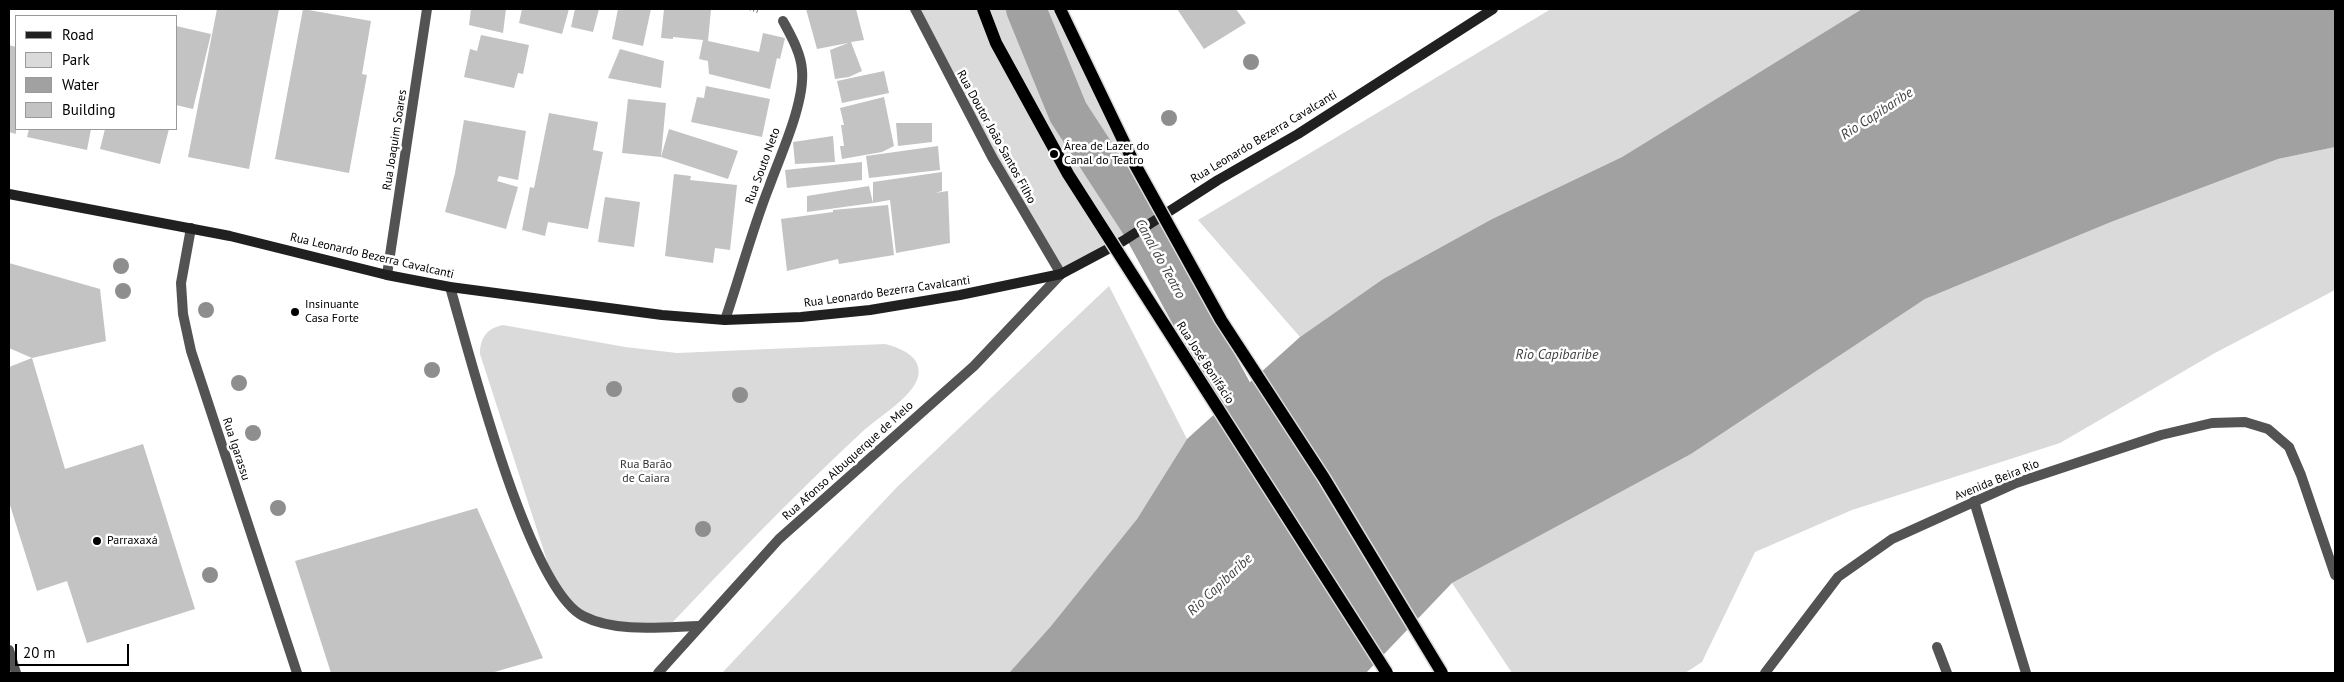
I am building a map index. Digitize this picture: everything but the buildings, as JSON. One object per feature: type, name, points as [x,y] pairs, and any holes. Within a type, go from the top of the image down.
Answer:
[{"type":"main road","name":"Rua José Bonifácio","points":[[983,9],[996,43],[1068,174],[1387,673]]},
{"type":"main road","points":[[1060,9],[1133,161],[1221,320],[1324,478],[1442,673]]},
{"type":"main road","name":"Rua Leonardo Bezerra Cavalcanti","points":[[9,194],[191,228],[450,287],[662,315],[724,320],[801,317],[870,310],[960,295],[1061,274],[1123,240],[1210,185],[1298,134],[1493,9]]},
{"type":"street","name":"Rua Joaquim Soares","points":[[387,274],[427,9]]},
{"type":"street","name":"Rua Doutor João Santos Filho","points":[[915,9],[992,158],[1061,274]]},
{"type":"street","name":"Rua Souto Neto","points":[[724,320],[757,220],[793,122],[800,91],[802,71],[795,46],[784,21]]},
{"type":"street","name":"Rua Igarassu","points":[[191,228],[181,283],[183,314],[189,342],[297,673]]},
{"type":"street","name":"Rua Afonso Albuquerque de Melo","points":[[658,673],[779,539],[974,366],[1061,274]]},
{"type":"street","points":[[450,287],[498,448],[532,545],[559,594],[583,616],[619,626],[699,626]]},
{"type":"street","name":"Avenida Beira Rio","points":[[1765,673],[1838,576],[1892,539],[2016,483],[2161,435],[2212,423],[2245,422],[2268,429],[2289,447],[2301,475],[2335,575]]},
{"type":"street","points":[[1974,501],[2026,673]]},
{"type":"street","points":[[1937,647],[1946,673]]},
{"type":"street","points":[[9,650],[16,673]]},
{"type":"green space","points":[[915,9],[1060,9],[1152,195],[1142,226],[1061,274]]},
{"type":"green space","points":[[1551,9],[1862,9],[1622,157],[1492,219],[1383,279],[1300,337],[1198,220]]},
{"type":"green space","points":[[2335,147],[2335,290],[2215,353],[2060,443],[1852,510],[1755,552],[1702,662],[1685,673],[1512,673],[1452,583],[1691,454],[1925,299],[2111,222],[2278,159]]},
{"type":"green space","points":[[1109,286],[1187,439],[1137,519],[1051,626],[1009,673],[722,673],[897,487]]},
{"type":"green space","name":"Rua Barão de Caiara","points":[[503,325],[625,347],[677,353],[885,344],[909,354],[914,359],[919,370],[915,385],[902,400],[862,432],[812,479],[669,626],[599,622],[570,602],[551,573],[480,354],[481,343],[489,331]]},
{"type":"water","name":"Rio Capibaribe","points":[[1862,9],[2335,9],[2335,147],[2278,159],[2111,222],[1925,299],[1691,454],[1452,583],[1366,673],[1009,673],[1051,626],[1137,519],[1187,439],[1300,337],[1383,279],[1492,219],[1622,157]]},
{"type":"waterway","name":"Canal do Teatro","points":[[1026,9],[1068,112],[1142,226],[1251,426],[1265,442]]},
{"type":"place","name":"Área de Lazer do Canal do Teatro","points":[[1054,154]]},
{"type":"place","name":"Insinuante Casa Forte","points":[[295,312]]},
{"type":"place","name":"Parraxaxá","points":[[97,541]]}]
